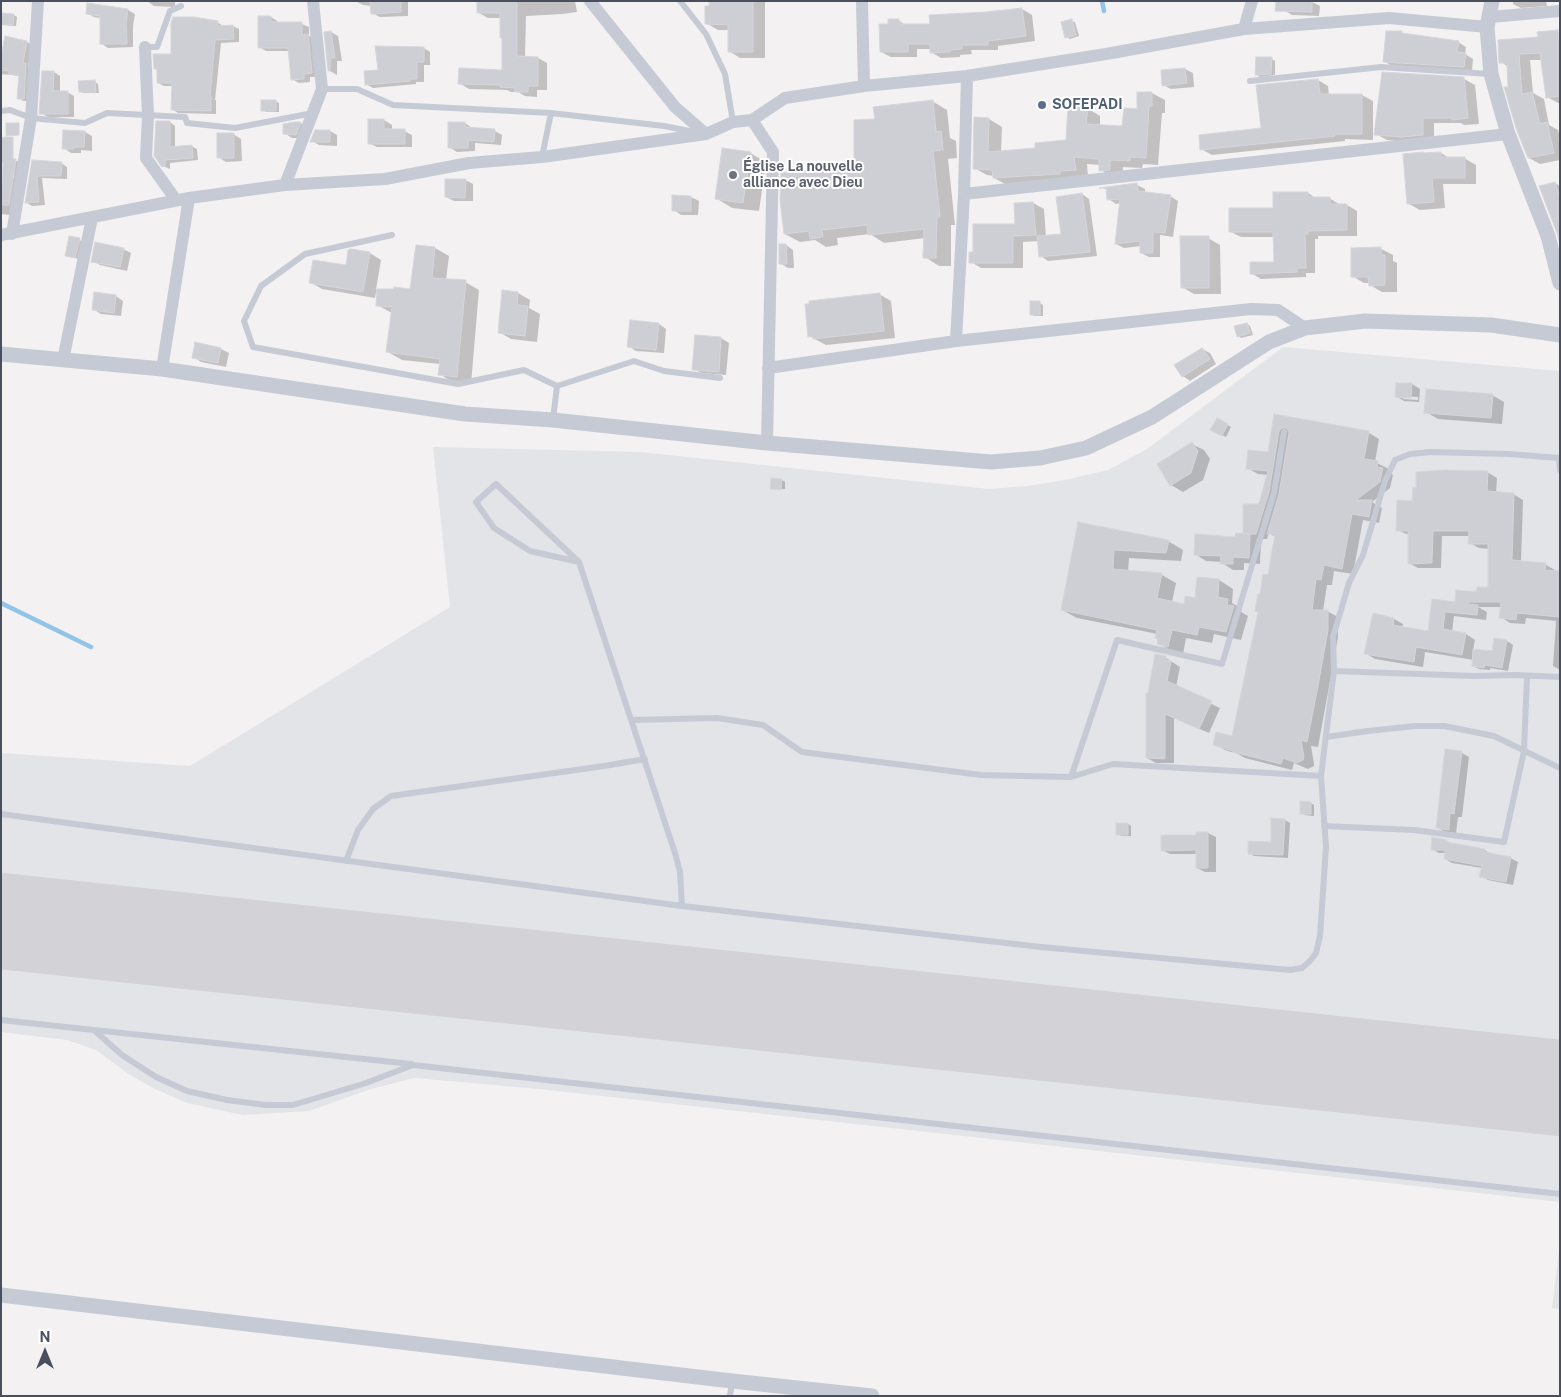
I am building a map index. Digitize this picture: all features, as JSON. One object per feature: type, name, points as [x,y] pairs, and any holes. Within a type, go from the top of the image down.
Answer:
[{"type":"street","points":[[38,1],[31,118],[6,235],[189,198],[285,185],[385,179],[470,163],[542,157],[706,134],[734,122],[752,120],[785,98],[864,86],[967,76],[1106,54],[1244,29],[1389,18],[1488,22],[1560,12]]},
{"type":"street","points":[[285,185],[322,89],[313,1]]},
{"type":"street","points":[[590,1],[675,107],[706,134]]},
{"type":"street","points":[[862,1],[864,86]]},
{"type":"street","points":[[1244,29],[1252,1]]},
{"type":"street","points":[[1492,1],[1488,22],[1491,74],[1508,134],[1548,236],[1560,283]]},
{"type":"street","points":[[145,47],[148,116],[146,158],[176,200]]},
{"type":"street","points":[[956,341],[964,194],[967,76]]},
{"type":"street","points":[[752,120],[774,152],[767,443]]},
{"type":"street","points":[[964,194],[1508,134]]},
{"type":"street","points":[[162,370],[189,198]]},
{"type":"street","points":[[63,360],[92,218]]},
{"type":"street","points":[[768,368],[956,341],[1251,309],[1278,310],[1305,328]]},
{"type":"street","points":[[1,354],[162,370],[465,414],[553,420],[767,443],[991,462],[1040,458],[1086,448],[1152,417],[1269,342],[1305,328],[1364,321],[1491,325],[1560,335]]},
{"type":"street","points":[[1,1295],[731,1389],[872,1396]]},
{"type":"lane","points":[[680,2],[706,34],[725,74],[734,122]]},
{"type":"lane","points":[[145,47],[157,47],[170,11],[181,6]]},
{"type":"lane","points":[[1250,81],[1381,67],[1491,74]]},
{"type":"lane","points":[[322,89],[357,89],[393,104],[551,113],[664,126],[706,134]]},
{"type":"lane","points":[[1,111],[10,110],[31,118],[85,123],[107,113],[185,117],[187,123],[235,128],[314,112]]},
{"type":"lane","points":[[542,157],[551,113]]},
{"type":"lane","points":[[392,234],[305,254],[261,286],[244,321],[253,348],[458,384],[524,370],[556,386],[634,361],[664,371],[720,378]]},
{"type":"lane","points":[[553,420],[556,386]]},
{"type":"lane","points":[[1070,776],[1117,640],[1222,664],[1274,493],[1284,432]]},
{"type":"lane","points":[[1,814],[682,906],[1041,947],[1290,970],[1302,968],[1316,953],[1320,936],[1326,847],[1322,776],[1334,671],[1333,637],[1349,583],[1363,555],[1385,481],[1395,460],[1410,454],[1431,452],[1509,454],[1559,458],[1560,470]]},
{"type":"lane","points":[[579,562],[530,552],[494,528],[476,502],[496,484],[579,562],[676,853],[680,872],[682,906]]},
{"type":"lane","points":[[1334,671],[1560,677]]},
{"type":"lane","points":[[1324,826],[1414,830],[1504,842],[1524,750],[1526,676]]},
{"type":"lane","points":[[632,720],[717,718],[764,724],[802,752],[981,775],[1070,776],[1113,764],[1322,776]]},
{"type":"lane","points":[[1326,737],[1415,726],[1444,726],[1494,736],[1560,768]]},
{"type":"lane","points":[[346,861],[358,830],[373,809],[391,796],[645,759]]},
{"type":"lane","points":[[1,1020],[1560,1194]]},
{"type":"lane","points":[[94,1030],[122,1055],[156,1077],[187,1091],[227,1100],[266,1105],[293,1105],[366,1083],[413,1065]]},
{"type":"shaded area","points":[[1283,347],[1560,371],[1560,1202],[539,1089],[414,1078],[371,1089],[309,1111],[243,1115],[187,1103],[153,1088],[130,1075],[96,1050],[67,1040],[1,1032],[1,753],[190,766],[450,607],[433,447],[640,452],[989,489],[1028,486],[1108,470],[1147,449]]},
{"type":"shaded area","points":[[1560,1242],[1560,1309],[1552,1308]]},
{"type":"building","points":[[370,1],[401,1],[401,12],[371,14]]},
{"type":"building","points":[[477,1],[517,1],[517,56],[538,57],[538,86],[528,86],[528,92],[515,92],[515,88],[500,87],[500,85],[458,84],[459,68],[502,70],[500,13],[477,13]]},
{"type":"building","points":[[709,1],[753,1],[753,52],[728,52],[728,25],[705,24],[705,6],[709,6]]},
{"type":"building","points":[[1276,1],[1312,1],[1312,12],[1275,11]]},
{"type":"building","points":[[87,3],[128,9],[126,22],[127,44],[100,44],[100,16],[86,14]]},
{"type":"building","points":[[1022,8],[1026,36],[988,41],[988,45],[962,45],[962,49],[950,50],[950,52],[930,53],[930,44],[908,44],[908,52],[880,52],[879,24],[888,24],[888,19],[899,19],[900,24],[930,24],[929,15]]},
{"type":"building","points":[[1,13],[14,14],[13,25],[1,24]]},
{"type":"building","points":[[258,16],[271,16],[271,22],[302,22],[302,35],[308,34],[312,73],[304,74],[304,79],[291,80],[288,48],[258,48]]},
{"type":"building","points":[[173,17],[194,17],[218,21],[217,26],[233,25],[234,39],[215,40],[210,96],[211,111],[171,110],[172,83],[157,83],[157,69],[154,69],[153,54],[171,54],[171,23]]},
{"type":"building","points":[[1072,19],[1076,35],[1065,38],[1061,22]]},
{"type":"building","points":[[1558,30],[1560,96],[1546,98],[1540,53],[1519,54],[1522,94],[1532,92],[1540,124],[1547,122],[1554,153],[1528,158],[1517,131],[1504,87],[1508,87],[1507,63],[1499,63],[1498,40],[1538,37],[1537,32]]},
{"type":"building","points":[[331,31],[335,58],[330,58],[330,71],[328,71],[324,32]]},
{"type":"building","points":[[1386,31],[1402,31],[1402,33],[1459,41],[1457,52],[1466,53],[1464,67],[1383,62]]},
{"type":"building","points":[[5,36],[27,41],[23,63],[26,63],[24,99],[17,99],[19,75],[9,74],[9,71],[1,70],[1,57]]},
{"type":"building","points":[[375,46],[424,47],[424,62],[417,62],[417,79],[365,85],[364,71],[378,70]]},
{"type":"building","points":[[1256,57],[1272,57],[1271,74],[1255,75]]},
{"type":"building","points":[[1185,68],[1187,83],[1162,86],[1161,70]]},
{"type":"building","points":[[42,71],[54,71],[53,91],[68,91],[68,114],[39,114]]},
{"type":"building","points":[[1382,72],[1464,77],[1468,118],[1452,120],[1452,118],[1423,118],[1423,135],[1402,137],[1374,135]]},
{"type":"building","points":[[1318,79],[1320,94],[1362,94],[1362,134],[1334,134],[1335,136],[1200,150],[1199,135],[1261,128],[1256,85]]},
{"type":"building","points":[[95,80],[96,92],[79,92],[78,81]]},
{"type":"building","points":[[1137,92],[1152,92],[1152,106],[1149,106],[1146,158],[1130,157],[1130,161],[1110,160],[1110,170],[1099,171],[1099,159],[1074,157],[1076,170],[1060,171],[1060,174],[993,178],[992,170],[973,169],[974,117],[989,118],[988,152],[1035,148],[1035,143],[1066,140],[1068,106],[1088,107],[1086,124],[1122,126],[1124,108],[1137,109]]},
{"type":"building","points":[[261,100],[276,100],[276,111],[261,111]]},
{"type":"building","points":[[933,100],[936,132],[941,131],[943,150],[933,151],[940,217],[937,217],[936,258],[923,258],[924,229],[868,235],[867,225],[822,230],[823,237],[810,239],[809,231],[784,234],[780,200],[781,173],[854,165],[854,120],[875,119],[873,107]]},
{"type":"building","points":[[368,119],[384,119],[384,129],[405,129],[405,144],[368,144]]},
{"type":"building","points":[[156,121],[170,121],[170,147],[192,145],[193,158],[165,160],[165,166],[162,167],[154,156]]},
{"type":"building","points":[[301,122],[296,135],[283,134],[283,124]]},
{"type":"building","points":[[448,122],[465,122],[465,127],[495,129],[494,142],[468,140],[468,148],[448,148]]},
{"type":"building","points":[[6,123],[19,123],[19,135],[6,136]]},
{"type":"building","points":[[63,130],[85,131],[84,147],[62,149]]},
{"type":"building","points":[[315,130],[330,130],[330,142],[310,142]]},
{"type":"building","points":[[217,133],[234,133],[234,158],[217,158]]},
{"type":"building","points":[[13,137],[13,159],[16,159],[9,205],[1,205],[3,163],[1,163],[1,138]]},
{"type":"building","name":"Église La nouvelle alliance avec Dieu","points":[[722,148],[751,152],[743,203],[715,199]]},
{"type":"building","points":[[1441,152],[1441,157],[1465,157],[1465,178],[1432,178],[1434,202],[1407,204],[1403,154]]},
{"type":"building","points":[[32,160],[62,162],[61,176],[37,176],[39,202],[25,203]]},
{"type":"building","points":[[445,179],[466,179],[465,198],[445,197]]},
{"type":"building","points":[[1555,182],[1560,197],[1560,244],[1539,186]]},
{"type":"building","points":[[1137,183],[1138,191],[1171,195],[1165,233],[1153,232],[1153,253],[1140,253],[1140,241],[1115,244],[1120,199],[1107,200],[1106,188],[1099,188]]},
{"type":"building","points":[[1273,192],[1308,192],[1308,197],[1330,197],[1330,204],[1347,204],[1347,230],[1308,231],[1308,234],[1305,234],[1306,268],[1297,268],[1297,272],[1250,274],[1250,262],[1274,262],[1273,232],[1229,232],[1229,208],[1273,208]]},
{"type":"building","points":[[1082,193],[1090,252],[1039,257],[1037,236],[1061,234],[1056,197]]},
{"type":"building","points":[[672,195],[691,196],[691,211],[672,211]]},
{"type":"building","points":[[1033,202],[1036,235],[1013,236],[1013,263],[969,263],[969,252],[973,252],[973,224],[1015,224],[1014,203]]},
{"type":"building","points":[[69,236],[80,238],[75,258],[65,256]]},
{"type":"building","points":[[1180,236],[1209,236],[1209,288],[1181,288]]},
{"type":"building","points":[[95,242],[124,248],[120,267],[91,262]]},
{"type":"building","points":[[779,244],[786,244],[787,264],[779,264]]},
{"type":"building","points":[[416,245],[435,247],[432,278],[466,280],[457,377],[438,375],[440,359],[386,352],[392,307],[376,306],[377,289],[394,289],[394,287],[410,289]]},
{"type":"building","points":[[1381,247],[1381,255],[1385,255],[1385,285],[1369,286],[1368,277],[1351,277],[1351,248]]},
{"type":"building","points":[[348,250],[370,252],[363,292],[309,283],[313,260],[346,265]]},
{"type":"building","points":[[502,290],[518,292],[517,305],[528,306],[525,336],[498,333]]},
{"type":"building","points":[[94,292],[116,295],[114,313],[92,310]]},
{"type":"building","points":[[880,293],[884,331],[813,339],[812,336],[808,337],[805,304],[809,304],[809,301]]},
{"type":"building","points":[[1030,301],[1040,301],[1040,315],[1030,315]]},
{"type":"building","points":[[630,320],[659,323],[656,350],[627,347]]},
{"type":"building","points":[[1247,323],[1250,333],[1237,337],[1234,326]]},
{"type":"building","points":[[695,335],[721,337],[719,372],[692,370]]},
{"type":"building","points":[[195,342],[221,348],[218,363],[192,358]]},
{"type":"building","points":[[1202,348],[1210,359],[1182,377],[1174,365]]},
{"type":"building","points":[[1396,383],[1412,383],[1411,398],[1395,397]]},
{"type":"building","points":[[1426,389],[1493,394],[1491,418],[1424,413]]},
{"type":"building","points":[[1274,414],[1369,431],[1364,459],[1378,461],[1377,467],[1383,468],[1380,482],[1356,500],[1372,500],[1369,517],[1352,514],[1342,569],[1324,565],[1321,580],[1316,579],[1312,610],[1328,610],[1328,630],[1318,686],[1307,742],[1301,740],[1303,760],[1297,763],[1283,758],[1281,764],[1213,745],[1216,732],[1232,736],[1258,612],[1255,611],[1258,594],[1260,594],[1263,574],[1268,575],[1275,534],[1267,534],[1279,494],[1289,433],[1287,428],[1282,428],[1279,431],[1269,492],[1256,534],[1243,534],[1243,504],[1259,504],[1268,471],[1246,469],[1248,450],[1268,452]]},
{"type":"building","points":[[1217,418],[1228,424],[1222,436],[1210,430]]},
{"type":"building","points":[[1192,442],[1198,451],[1191,473],[1170,486],[1157,464]]},
{"type":"building","points":[[1445,470],[1488,471],[1487,491],[1514,493],[1512,560],[1546,563],[1545,570],[1560,571],[1560,617],[1517,613],[1516,620],[1499,618],[1501,602],[1468,602],[1468,604],[1478,605],[1477,615],[1445,612],[1443,629],[1466,633],[1462,655],[1416,647],[1414,662],[1364,654],[1373,613],[1394,618],[1393,625],[1428,631],[1432,599],[1455,602],[1456,590],[1476,592],[1477,587],[1488,587],[1488,544],[1468,544],[1469,531],[1433,531],[1432,563],[1408,564],[1408,531],[1396,531],[1397,500],[1412,501],[1413,487],[1416,488],[1416,472]]},
{"type":"building","points":[[771,478],[782,479],[781,490],[770,489]]},
{"type":"building","points":[[1078,522],[1169,540],[1166,553],[1114,550],[1113,569],[1162,573],[1157,598],[1184,604],[1185,596],[1195,598],[1197,577],[1219,579],[1218,597],[1228,599],[1227,605],[1234,606],[1226,632],[1199,627],[1197,635],[1172,630],[1168,647],[1157,644],[1158,639],[1155,638],[1157,630],[1061,610]]},
{"type":"building","points":[[1236,533],[1250,534],[1249,558],[1233,557],[1233,564],[1220,564],[1221,556],[1194,555],[1195,534],[1235,537]]},
{"type":"building","points":[[1494,638],[1507,640],[1502,668],[1485,665],[1484,668],[1472,666],[1473,649],[1492,651]]},
{"type":"building","points":[[1155,654],[1166,656],[1166,660],[1171,661],[1167,681],[1212,701],[1199,729],[1165,714],[1165,759],[1146,758],[1146,693],[1148,693]]},
{"type":"building","points":[[1445,749],[1462,751],[1454,814],[1450,813],[1449,830],[1436,828]]},
{"type":"building","points":[[1300,801],[1311,802],[1311,814],[1300,814]]},
{"type":"building","points":[[1271,818],[1285,819],[1283,855],[1248,854],[1248,841],[1271,842]]},
{"type":"building","points":[[1116,823],[1128,823],[1128,835],[1116,835]]},
{"type":"building","points":[[1196,832],[1208,832],[1208,868],[1196,868],[1196,850],[1161,851],[1161,835],[1196,835]]},
{"type":"building","points":[[1432,837],[1447,840],[1447,842],[1485,849],[1484,852],[1511,857],[1506,882],[1479,877],[1482,866],[1444,859],[1445,850],[1431,850]]},
{"type":"waterway","points":[[1102,1],[1104,11]]},
{"type":"waterway","points":[[1,603],[91,647]]},
{"type":"runway","points":[[1,921],[1560,1088]]},
{"type":"place","name":"SOFEPADI","points":[[1042,105]]},
{"type":"place","name":"Église La nouvelle alliance avec Dieu","points":[[733,175]]}]
